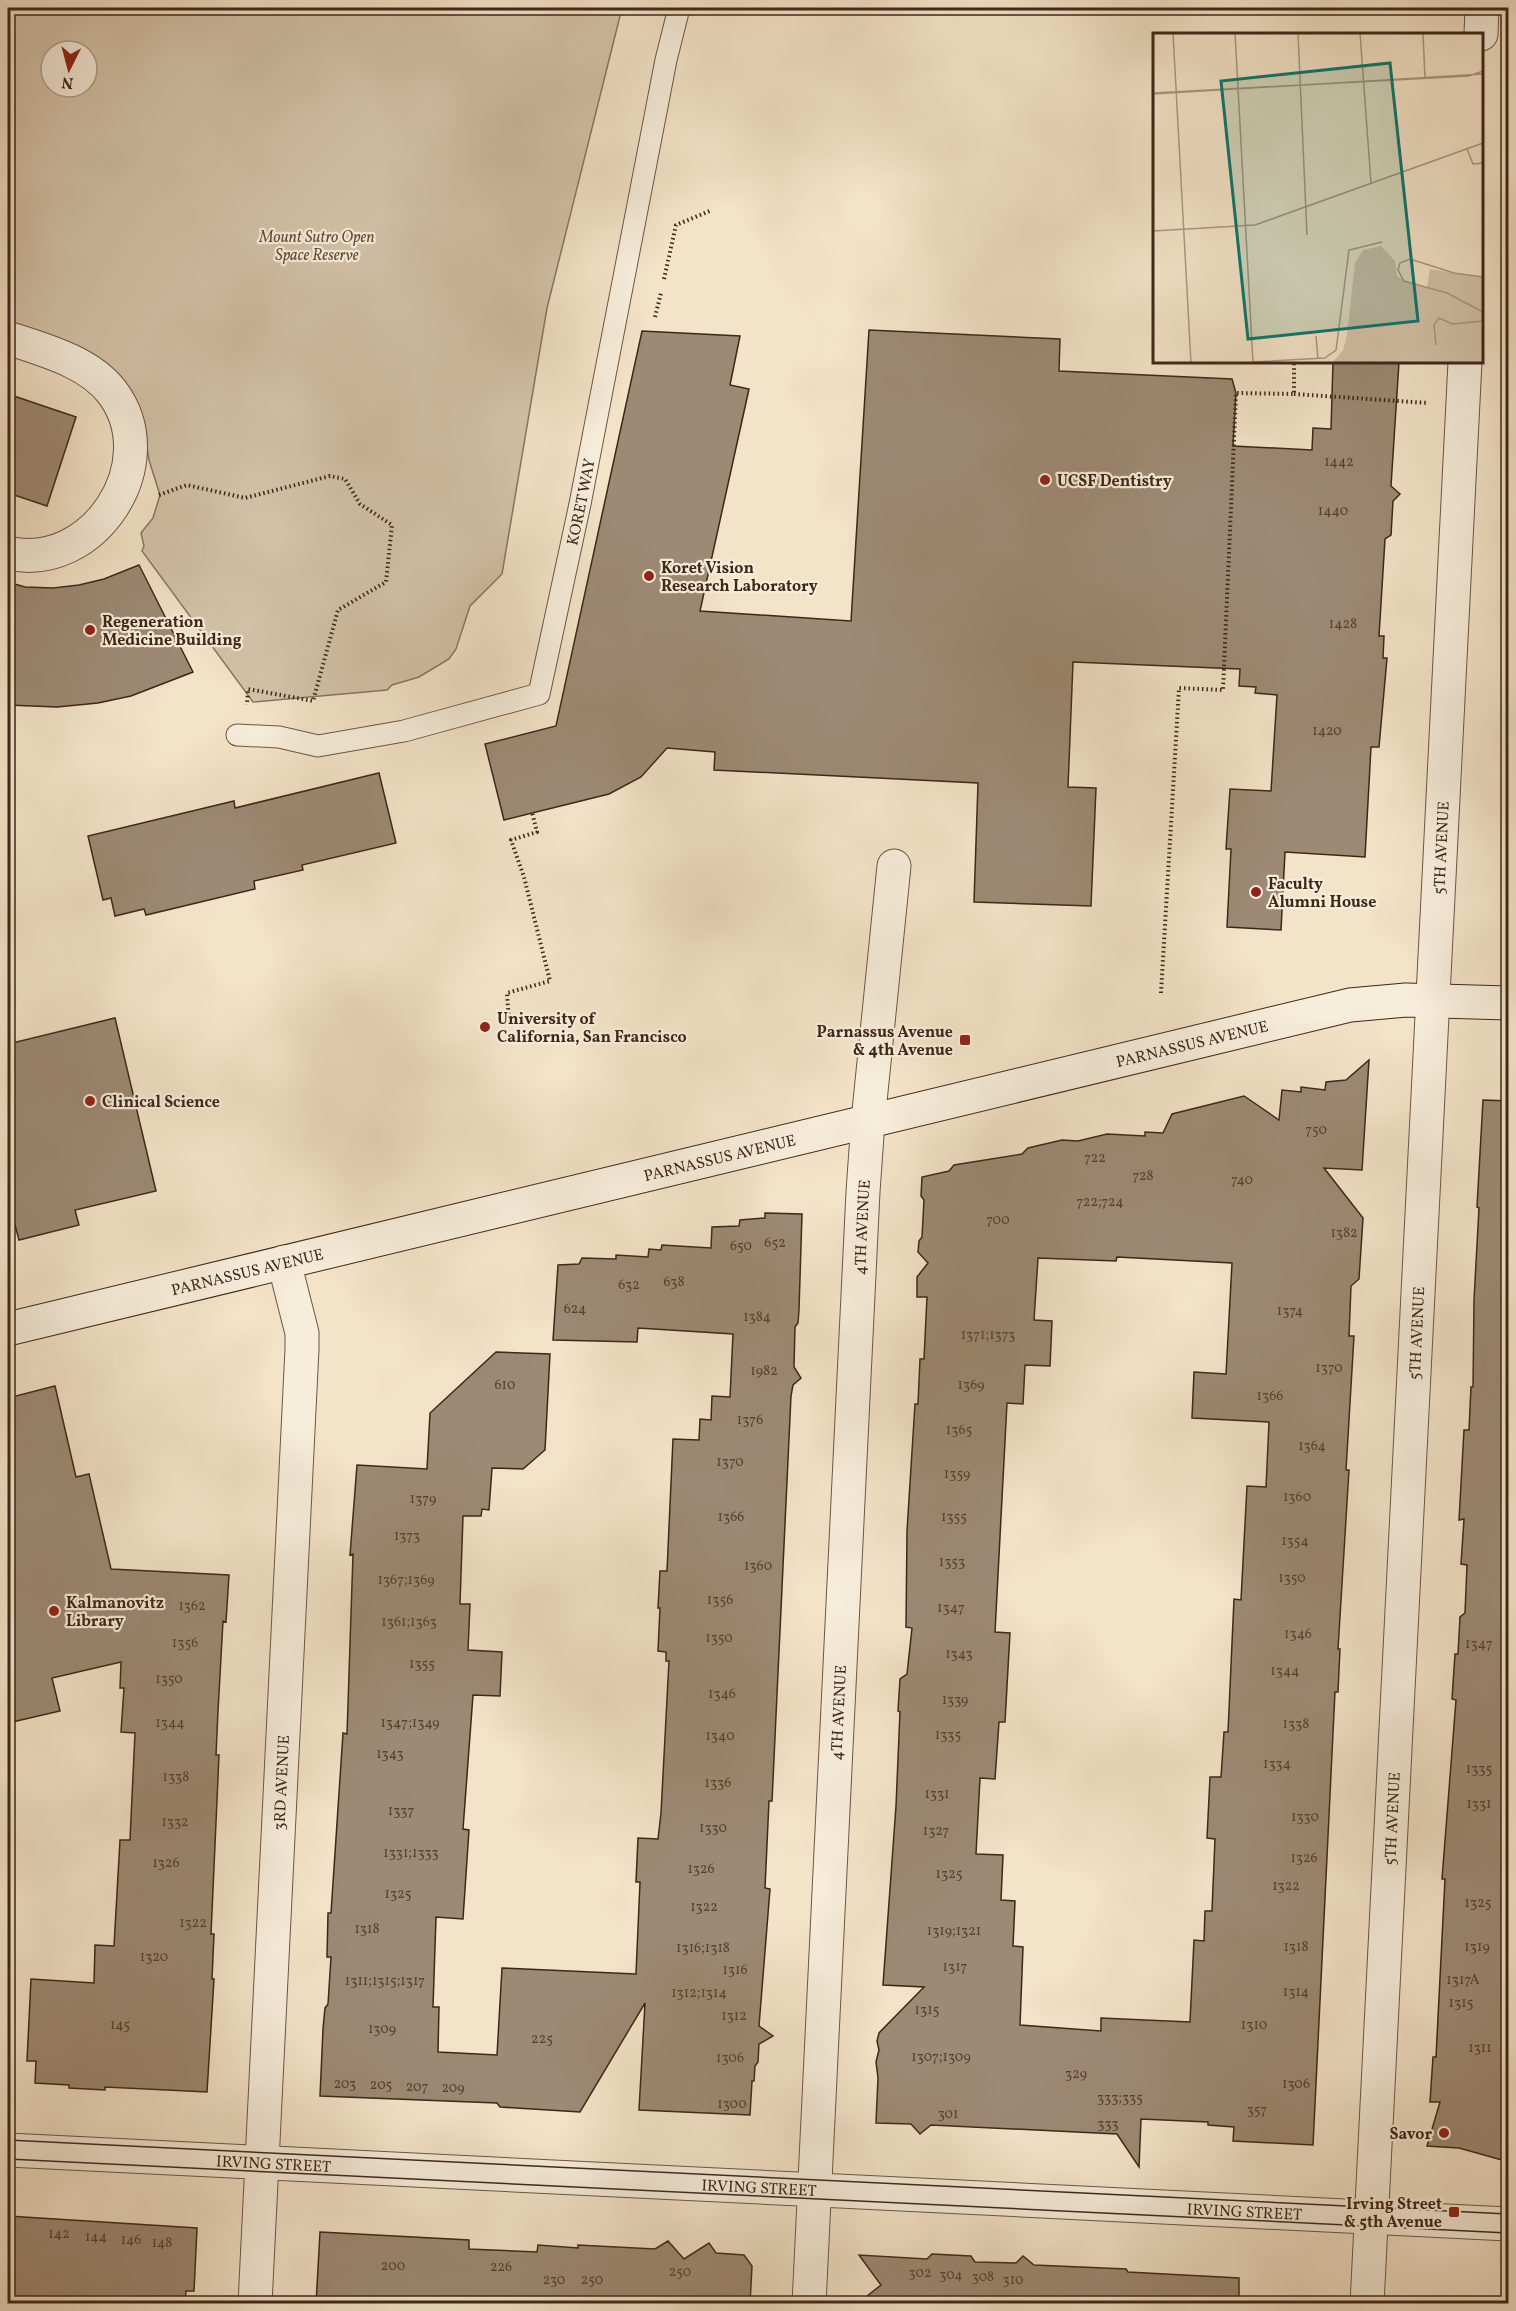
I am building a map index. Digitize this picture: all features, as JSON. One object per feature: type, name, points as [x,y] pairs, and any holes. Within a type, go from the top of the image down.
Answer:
[{"type":"street","points":[[1481,33],[1482,8]]},
{"type":"street","points":[[8,338],[66,359],[97,378],[112,392],[122,408],[128,425],[130,444],[130,466],[124,487],[115,505],[98,525],[77,541],[56,550],[33,555],[8,553]]},
{"type":"street","name":"5TH AVENUE","points":[[1367,2304],[1465,363]]},
{"type":"street","name":"4TH AVENUE","points":[[809,2304],[868,1121],[894,866]]},
{"type":"street","name":"PARNASSUS AVENUE","points":[[8,1329],[1350,1005],[1380,1001],[1432,1000],[1509,1004]]},
{"type":"street","name":"3RD AVENUE","points":[[255,2304],[302,1349],[302,1333],[284,1262]]},
{"type":"street","name":"IRVING STREET","points":[[8,2150],[1509,2224]]},
{"type":"lane","name":"KORET WAY","points":[[237,735],[279,737],[318,746],[404,731],[539,694],[582,493],[666,60],[679,8]]},
{"type":"path","points":[[664,279],[675,225],[712,210]]},
{"type":"path","points":[[656,317],[661,293]]},
{"type":"path","points":[[1294,363],[1294,394]]},
{"type":"path","points":[[1161,993],[1179,688],[1223,690],[1236,393],[1294,394],[1462,406]]},
{"type":"path","points":[[115,505],[149,496],[164,495],[187,485],[245,498],[330,476],[345,479],[360,504],[392,525],[386,582],[338,610],[313,701],[269,693]]},
{"type":"path","points":[[509,1023],[507,993],[550,981],[524,877],[511,840],[537,832],[532,812]]},
{"type":"green space","name":"Mount Sutro Open Space Reserve","points":[[8,8],[622,8],[547,308],[502,574],[470,606],[456,649],[449,659],[419,677],[392,685],[387,690],[253,702],[142,551],[144,546],[141,533],[153,518],[160,495],[149,460],[142,419],[8,325]]},
{"type":"building","points":[[869,330],[1060,339],[1059,371],[1232,379],[1236,393],[1233,446],[1312,450],[1313,428],[1331,429],[1333,363],[1399,363],[1391,486],[1400,494],[1393,501],[1391,535],[1385,539],[1379,636],[1384,636],[1383,658],[1387,658],[1379,747],[1371,747],[1365,857],[1285,852],[1281,930],[1227,927],[1231,849],[1226,849],[1230,789],[1271,791],[1277,695],[1255,693],[1256,687],[1239,686],[1240,669],[1073,662],[1068,787],[1096,788],[1091,906],[974,902],[978,783],[714,770],[715,752],[667,748],[641,777],[609,794],[504,820],[485,744],[556,726],[642,331],[740,336],[730,385],[749,389],[700,611],[851,621]]},
{"type":"building","points":[[8,394],[76,417],[47,506],[8,493]]},
{"type":"building","name":"Regeneration Medicine Building","points":[[139,565],[193,672],[131,696],[98,703],[57,707],[8,705],[8,582],[25,587],[53,588],[79,585],[104,579]]},
{"type":"building","points":[[379,773],[396,843],[302,865],[303,870],[254,881],[255,889],[146,915],[144,909],[115,916],[111,898],[103,900],[88,836],[234,801],[235,808]]},
{"type":"building","name":"Clinical Science","points":[[115,1018],[156,1191],[75,1210],[79,1225],[19,1240],[15,1225],[8,1227],[8,1044]]},
{"type":"building","points":[[1369,1060],[1362,1170],[1324,1168],[1363,1218],[1359,1279],[1351,1286],[1349,1336],[1354,1336],[1346,1470],[1349,1470],[1338,1649],[1340,1649],[1338,1692],[1335,1692],[1313,2145],[1233,2141],[1234,2127],[1208,2125],[1208,2122],[1141,2119],[1139,2167],[1117,2134],[931,2125],[920,2134],[911,2124],[876,2123],[878,2078],[876,2062],[879,2033],[924,1987],[883,1985],[896,1806],[900,1679],[907,1674],[912,1628],[906,1627],[907,1531],[915,1404],[918,1404],[920,1359],[924,1359],[927,1297],[917,1297],[917,1277],[928,1263],[918,1252],[919,1241],[922,1237],[924,1200],[921,1196],[922,1177],[949,1171],[954,1165],[1022,1154],[1028,1148],[1062,1140],[1078,1141],[1107,1134],[1145,1136],[1145,1132],[1163,1133],[1172,1114],[1244,1096],[1279,1120],[1282,1090],[1301,1092],[1301,1087],[1325,1090],[1326,1082],[1346,1080]],"holes":[[[1117,1257],[1232,1263],[1226,1374],[1194,1372],[1192,1418],[1269,1422],[1266,1487],[1247,1486],[1241,1600],[1234,1599],[1228,1732],[1224,1732],[1221,1777],[1210,1777],[1207,1838],[1215,1839],[1212,1911],[1205,1911],[1204,1941],[1194,1940],[1190,2022],[1101,2018],[1101,2031],[1020,2025],[1023,1947],[1013,1946],[1015,1901],[1001,1900],[1003,1855],[976,1854],[980,1778],[995,1779],[999,1722],[1005,1722],[1010,1633],[995,1632],[1007,1403],[1023,1404],[1025,1365],[1050,1366],[1052,1321],[1034,1320],[1038,1258],[1116,1261]]]},
{"type":"building","points":[[1483,1100],[1509,1101],[1509,2162],[1459,2148],[1427,2146],[1440,2102],[1430,2102],[1433,2057],[1436,2057],[1445,1879],[1442,1879],[1456,1700],[1452,1699],[1455,1654],[1458,1654],[1460,1617],[1465,1613],[1467,1565],[1461,1564],[1464,1519],[1459,1520],[1464,1430],[1469,1430],[1471,1387],[1473,1387],[1474,1300],[1479,1208],[1477,1207]]},
{"type":"building","points":[[765,1213],[802,1214],[799,1310],[798,1323],[795,1327],[794,1367],[801,1378],[793,1385],[791,1396],[772,1801],[769,1801],[765,1888],[770,1889],[759,2026],[773,2036],[759,2044],[758,2062],[755,2066],[754,2081],[752,2081],[750,2115],[639,2110],[645,2003],[580,2112],[500,2107],[497,2103],[320,2096],[323,2029],[325,2008],[328,2004],[331,1957],[327,1957],[328,1913],[331,1913],[343,1733],[347,1734],[353,1554],[350,1555],[357,1465],[427,1469],[430,1413],[496,1352],[550,1354],[545,1450],[523,1469],[492,1468],[489,1510],[482,1509],[481,1516],[463,1516],[460,1604],[470,1604],[468,1650],[502,1652],[500,1696],[473,1695],[463,1829],[469,1830],[463,1919],[436,1917],[433,2007],[439,2007],[438,2052],[497,2055],[502,1968],[636,1974],[640,1882],[636,1882],[638,1838],[658,1839],[661,1813],[669,1661],[666,1661],[666,1652],[658,1651],[660,1608],[658,1608],[660,1571],[667,1571],[673,1439],[699,1440],[700,1419],[711,1420],[712,1396],[730,1397],[733,1334],[638,1328],[637,1342],[553,1340],[558,1265],[579,1264],[582,1258],[616,1259],[616,1255],[648,1257],[649,1249],[661,1250],[662,1245],[711,1248],[712,1227],[739,1226],[740,1220],[765,1218]]},
{"type":"building","points":[[55,1386],[76,1477],[89,1474],[111,1569],[229,1575],[226,1622],[223,1621],[216,1755],[219,1755],[211,1934],[214,1934],[212,1979],[214,1979],[207,2092],[105,2087],[105,2090],[35,2083],[36,2061],[27,2061],[31,1979],[94,1983],[95,1945],[114,1946],[120,1840],[130,1840],[135,1733],[121,1732],[124,1688],[120,1688],[121,1662],[52,1678],[60,1711],[8,1723],[8,1398]]},
{"type":"building","points":[[8,2216],[197,2228],[194,2291],[186,2291],[185,2304],[8,2304]]},
{"type":"building","points":[[320,2232],[469,2240],[469,2249],[537,2252],[538,2245],[655,2249],[668,2241],[684,2259],[709,2243],[716,2253],[744,2255],[752,2266],[750,2304],[643,2301],[643,2304],[471,2304],[424,2301],[424,2304],[316,2304]]},
{"type":"building","points":[[932,2254],[971,2256],[975,2262],[1016,2263],[1023,2256],[1034,2265],[1126,2269],[1128,2272],[1239,2278],[1239,2304],[857,2304],[881,2285],[859,2255],[927,2259]]},
{"type":"tram line","points":[[8,2140],[1508,2214]]},
{"type":"tram line","points":[[8,2159],[1508,2233]]},
{"type":"place","name":"UCSF Dentistry","points":[[1045,480]]},
{"type":"place","name":"Koret Vision Research Laboratory","points":[[649,576]]},
{"type":"place","name":"Regeneration Medicine Building","points":[[90,630]]},
{"type":"place","name":"Faculty Alumni House","points":[[1256,892]]},
{"type":"place","name":"University of California, San Francisco","points":[[485,1027]]},
{"type":"place","name":"Parnassus Avenue & 4th Avenue","points":[[965,1040]]},
{"type":"place","name":"Clinical Science","points":[[90,1101]]},
{"type":"place","name":"Kalmanovitz Library","points":[[54,1611]]},
{"type":"place","name":"Savor","points":[[1444,2133]]},
{"type":"place","name":"Irving Street & 5th Avenue","points":[[1454,2212]]}]
